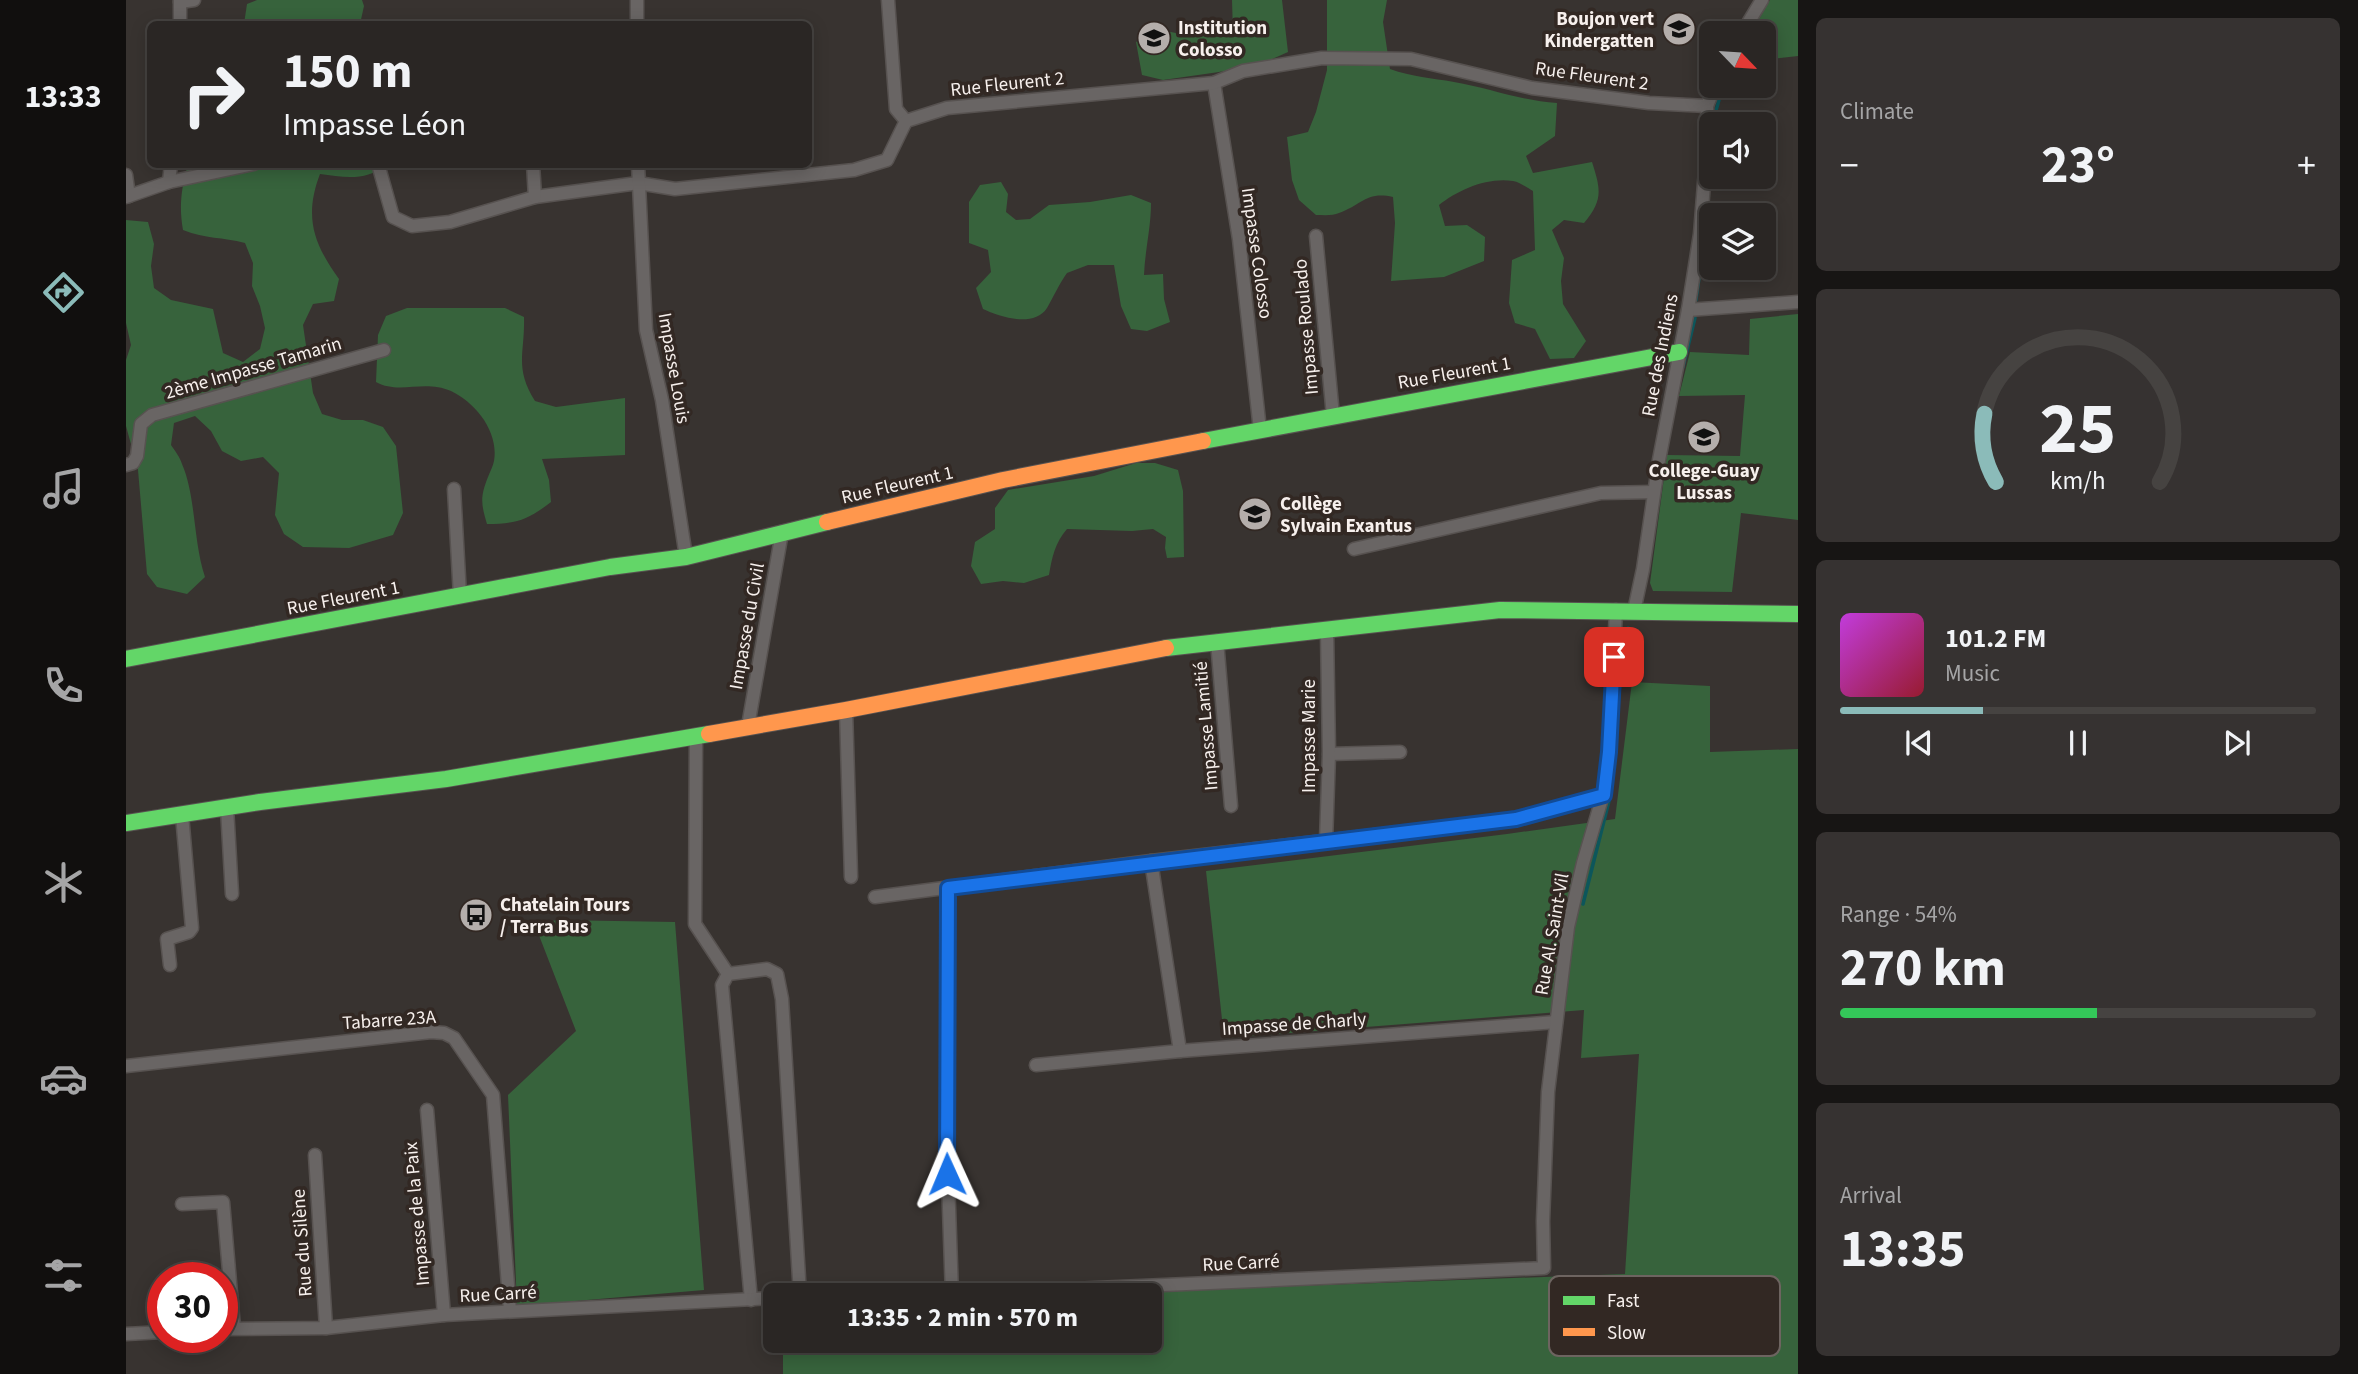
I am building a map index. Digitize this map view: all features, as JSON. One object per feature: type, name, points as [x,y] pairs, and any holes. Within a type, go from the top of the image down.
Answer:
[{"type":"main road","name":"Rue Fleurent 1","points":[[126,659],[610,567],[686,557],[1003,480],[1679,352]]},
{"type":"main road","points":[[126,823],[446,779],[846,710],[1155,650],[1217,642],[1500,610],[1798,614]]},
{"type":"street","points":[[180,21],[180,1],[194,0]]},
{"type":"street","points":[[637,0],[637,21]]},
{"type":"street","points":[[379,168],[393,217],[412,226],[450,222],[535,197],[638,183],[675,189],[853,170],[887,160],[906,121],[896,109],[888,0]]},
{"type":"street","points":[[1749,21],[1762,0]]},
{"type":"street","name":"Rue Fleurent 2","points":[[906,121],[947,108],[1214,83],[1242,71],[1322,58],[1411,59],[1532,88],[1650,103],[1707,106]]},
{"type":"street","name":"Impasse Colosso","points":[[1214,83],[1240,239],[1260,430]]},
{"type":"street","points":[[1707,106],[1710,98]]},
{"type":"street","name":"Rue des Indiens","points":[[1634,611],[1700,234],[1708,133],[1707,106]]},
{"type":"street","points":[[169,182],[171,168]]},
{"type":"street","points":[[126,175],[128,197],[169,182],[235,168]]},
{"type":"street","points":[[533,168],[535,197]]},
{"type":"street","name":"Impasse Louis","points":[[638,168],[646,330],[662,400],[686,557]]},
{"type":"street","name":"Impasse Roulado","points":[[1316,236],[1333,416]]},
{"type":"street","points":[[1688,310],[1798,302]]},
{"type":"street","name":"2ème Impasse Tamarin","points":[[126,465],[133,463],[137,456],[141,424],[152,415],[384,350]]},
{"type":"street","points":[[454,489],[460,596]]},
{"type":"street","points":[[1354,549],[1601,493],[1654,492]]},
{"type":"street","name":"Impasse du Civil","points":[[748,726],[782,532]]},
{"type":"street","name":"Rue Al. Saint-Vil","points":[[1544,1268],[1548,1092],[1568,927],[1583,863],[1604,795],[1609,752],[1616,610]]},
{"type":"street","name":"Impasse Marie","points":[[1326,842],[1329,754],[1327,631]]},
{"type":"street","name":"Impasse Lamitié","points":[[1217,642],[1231,806]]},
{"type":"street","points":[[846,710],[851,877]]},
{"type":"street","points":[[696,735],[695,924],[728,974]]},
{"type":"street","points":[[1329,754],[1400,752]]},
{"type":"street","points":[[875,897],[1516,819],[1604,795]]},
{"type":"street","points":[[227,808],[232,894]]},
{"type":"street","points":[[170,965],[167,939],[189,933],[192,928],[182,815]]},
{"type":"street","points":[[1151,862],[1180,1051]]},
{"type":"street","points":[[948,888],[947,1150],[952,1283]]},
{"type":"street","points":[[728,974],[767,969],[777,974],[782,999],[799,1283]]},
{"type":"street","points":[[728,974],[722,985],[751,1300]]},
{"type":"street","name":"Impasse de Charly","points":[[1036,1065],[1556,1022]]},
{"type":"street","name":"Tabarre 23A","points":[[126,1066],[431,1032],[444,1033],[454,1038],[494,1095],[510,1311]]},
{"type":"street","name":"Impasse de la Paix","points":[[427,1110],[444,1315]]},
{"type":"street","name":"Rue du Silène","points":[[315,1155],[326,1328]]},
{"type":"street","points":[[182,1204],[223,1202],[225,1262]]},
{"type":"street","name":"Rue Carré","points":[[1162,1285],[1544,1268]]},
{"type":"street","name":"Rue Carré","points":[[238,1328],[326,1328],[444,1315],[763,1299]]},
{"type":"street","points":[[126,1334],[147,1333]]},
{"type":"green space","points":[[257,0],[362,0],[364,6],[361,21],[244,21],[247,4]]},
{"type":"green space","points":[[1232,0],[1282,0],[1288,52],[1261,64],[1219,72],[1163,80],[1142,75],[1136,42],[1157,29],[1185,35],[1233,34]]},
{"type":"green space","points":[[1327,0],[1387,0],[1383,22],[1390,69],[1531,100],[1557,103],[1555,136],[1526,156],[1533,173],[1592,162],[1598,188],[1595,208],[1584,223],[1564,220],[1552,230],[1564,258],[1561,281],[1563,304],[1586,341],[1574,358],[1550,359],[1535,329],[1515,323],[1509,303],[1512,260],[1535,250],[1533,191],[1523,185],[1503,180],[1483,183],[1455,194],[1439,205],[1445,226],[1467,225],[1485,237],[1484,261],[1444,277],[1391,281],[1395,223],[1393,197],[1370,197],[1347,210],[1328,215],[1316,215],[1299,200],[1292,180],[1287,137],[1308,132],[1316,112],[1327,70]]},
{"type":"green space","points":[[1770,0],[1798,0],[1798,56],[1776,59],[1776,21],[1758,21]]},
{"type":"green space","points":[[187,168],[381,168],[362,176],[320,174],[313,203],[314,229],[323,253],[339,279],[334,301],[313,304],[303,325],[313,393],[322,414],[342,420],[363,420],[383,427],[396,446],[403,513],[393,535],[349,548],[303,547],[284,534],[275,515],[279,473],[263,457],[241,461],[222,451],[211,431],[195,416],[174,423],[171,445],[187,477],[205,577],[187,594],[157,587],[147,574],[138,470],[126,426],[126,360],[131,345],[126,323],[126,220],[148,222],[154,244],[151,266],[154,288],[171,300],[213,309],[223,353],[243,362],[260,349],[265,328],[252,286],[253,263],[245,243],[183,230],[183,184]]},
{"type":"green space","points":[[1001,182],[1008,194],[1006,212],[1016,220],[1030,219],[1049,205],[1131,195],[1151,203],[1144,275],[1163,274],[1164,299],[1170,322],[1147,331],[1131,329],[1121,306],[1114,265],[1088,265],[1067,273],[1047,308],[1034,318],[1016,319],[983,309],[976,288],[991,272],[988,250],[969,243],[969,202],[980,185]]},
{"type":"green space","points":[[407,308],[505,308],[524,317],[523,369],[535,401],[556,407],[625,398],[625,455],[542,459],[549,480],[551,502],[521,520],[487,524],[483,495],[494,463],[495,450],[489,429],[477,411],[460,396],[441,388],[394,387],[376,382],[378,335],[386,316]]},
{"type":"green space","points":[[1798,314],[1798,520],[1741,513],[1732,592],[1653,591],[1650,583],[1667,455],[1740,456],[1745,395],[1679,396],[1690,352],[1749,355],[1750,319]]},
{"type":"green space","points":[[1136,463],[1155,463],[1178,470],[1183,491],[1184,557],[1167,558],[1166,537],[1153,529],[1067,529],[1055,550],[1049,575],[1024,583],[1003,581],[981,584],[971,566],[975,542],[995,529],[995,508],[1008,490],[1094,476]]},
{"type":"green space","points":[[1632,682],[1710,686],[1710,752],[1798,749],[1798,1374],[783,1374],[783,1353],[1162,1353],[1162,1291],[1549,1277],[1549,1356],[1780,1356],[1780,1276],[1570,1276],[1625,1274],[1639,1054],[1581,1058],[1584,1010],[1224,1038],[1206,871],[1615,819]]},
{"type":"green space","points":[[557,920],[675,922],[704,1290],[517,1306],[508,1095],[576,1031],[535,925]]},
{"type":"waterway","points":[[1716,112],[1720,98]]},
{"type":"waterway","points":[[1696,300],[1699,278]]},
{"type":"waterway","points":[[1683,367],[1695,318]]},
{"type":"waterway","points":[[1618,699],[1628,628]]},
{"type":"waterway","points":[[1583,904],[1609,801],[1611,780]]},
{"type":"traffic: fast","points":[[1203,441],[1679,352]]},
{"type":"traffic: fast","points":[[126,659],[610,567],[686,557],[827,522]]},
{"type":"traffic: fast","points":[[1166,648],[1500,610],[1798,614]]},
{"type":"traffic: fast","points":[[126,823],[260,802],[446,779],[709,734]]},
{"type":"traffic: slow","points":[[827,522],[1003,480],[1203,441]]},
{"type":"traffic: slow","points":[[709,734],[1166,648]]},
{"type":"place","name":"Boujon vert Kindergatten","points":[[1679,29]]},
{"type":"place","name":"Institution Colosso","points":[[1154,38]]},
{"type":"place","name":"College-Guay Lussas","points":[[1704,437]]},
{"type":"place","name":"Collège Sylvain Exantus","points":[[1255,514]]},
{"type":"place","name":"Chatelain Tours / Terra Bus","points":[[476,915]]},
{"type":"route","points":[[947,1174],[948,888],[1516,819],[1604,795],[1614,657]]}]
